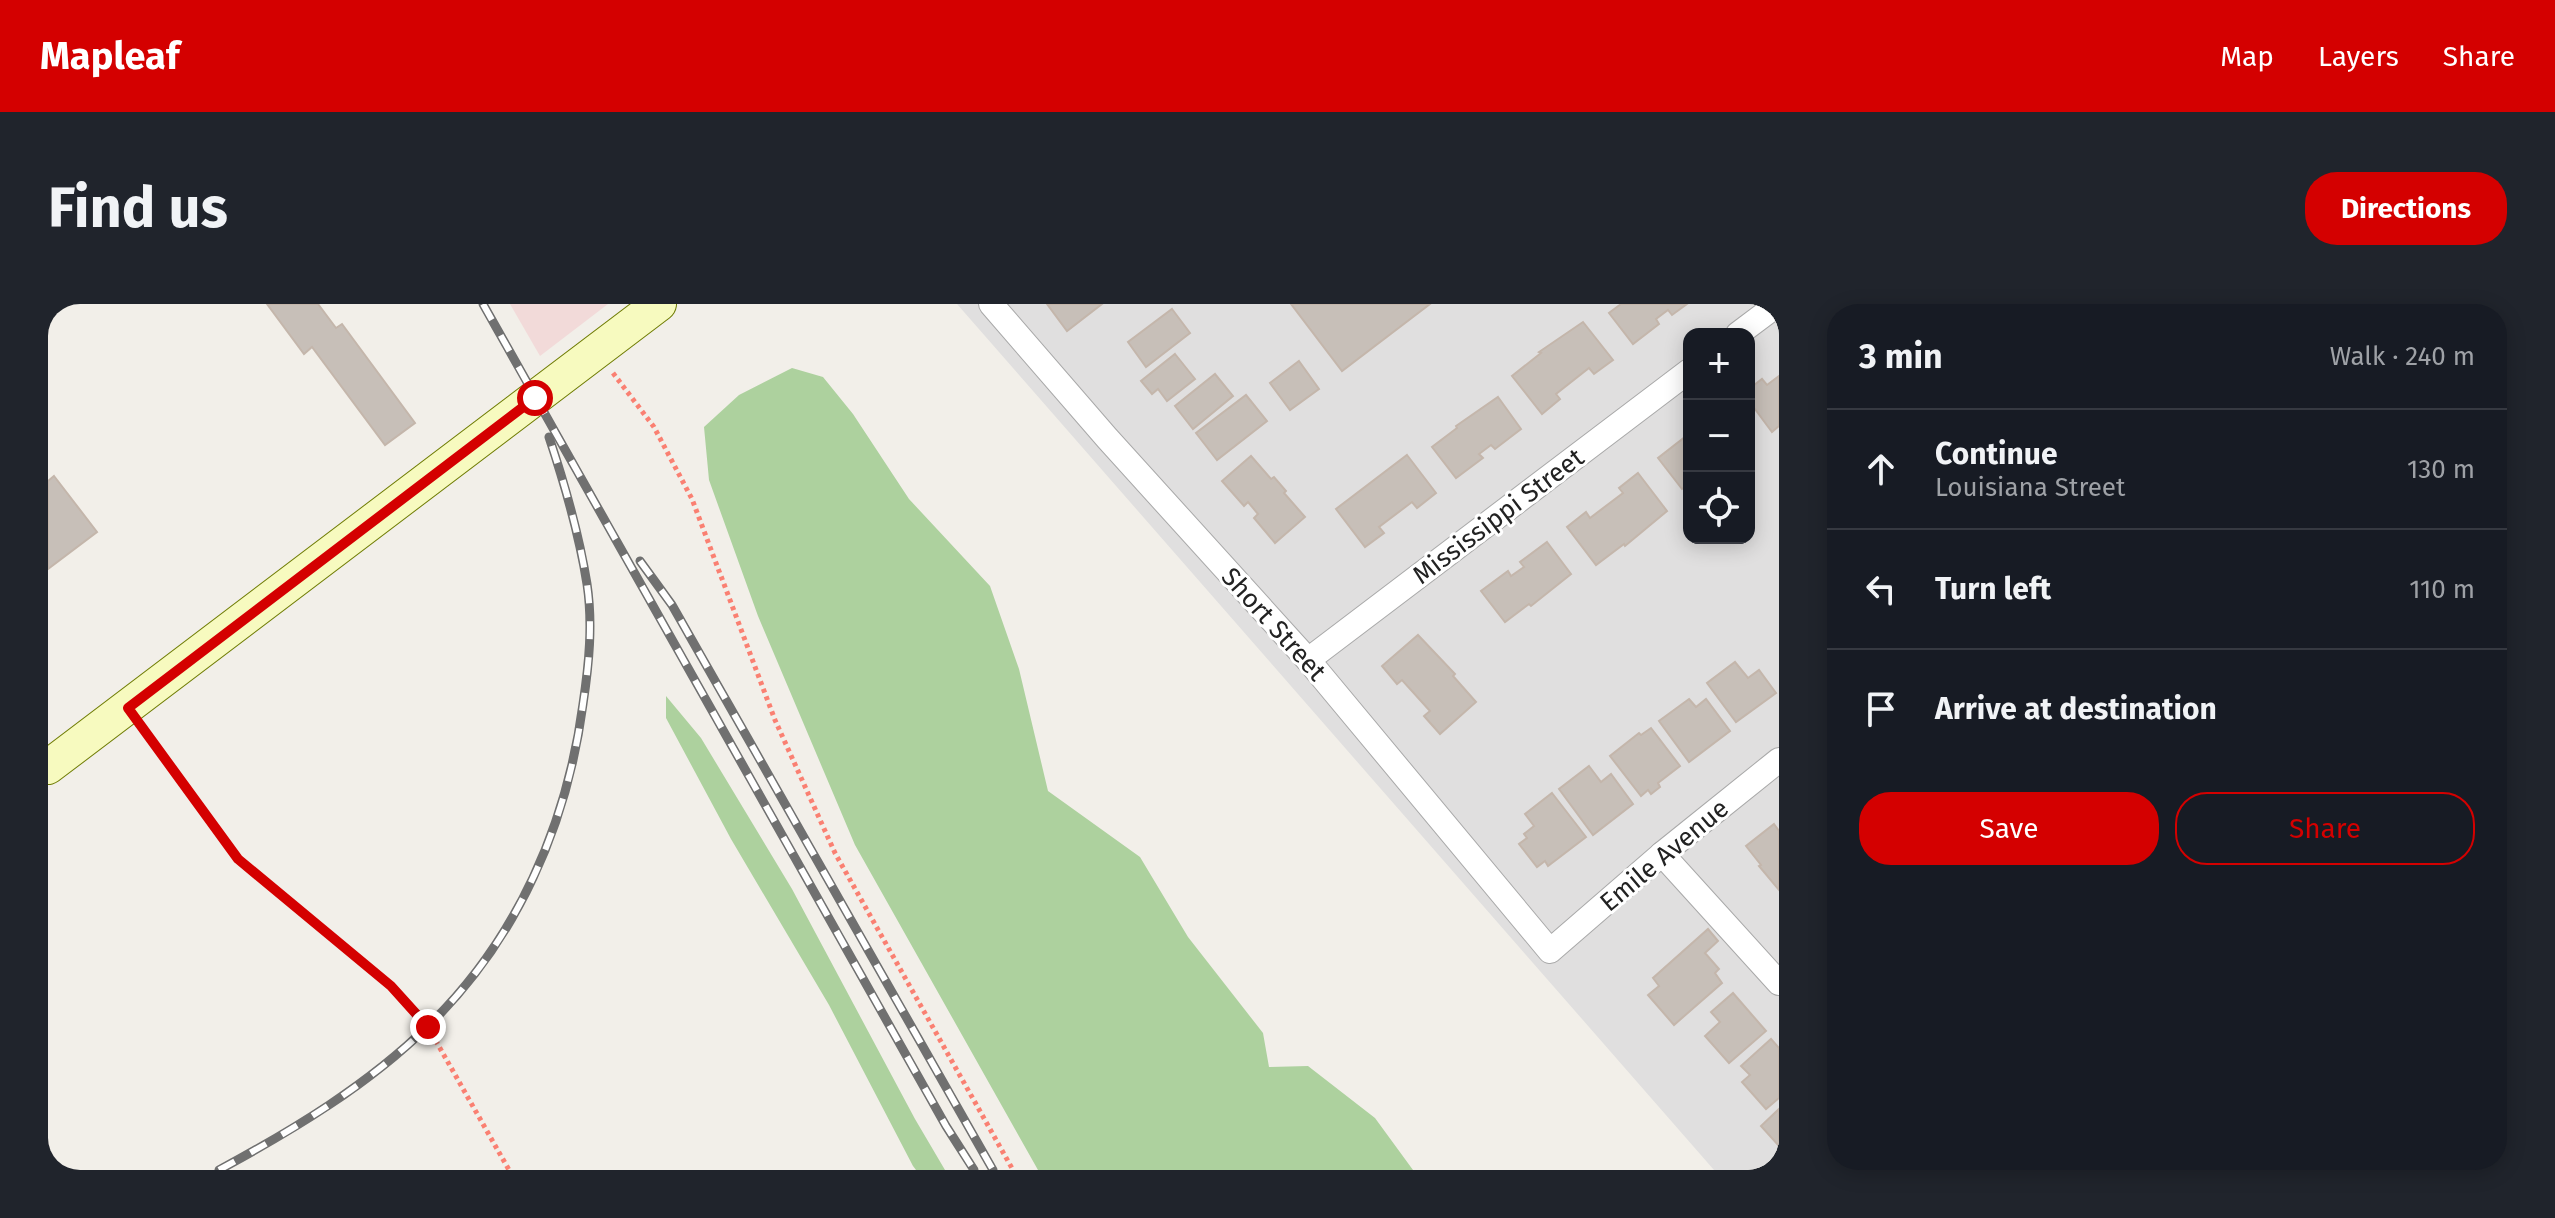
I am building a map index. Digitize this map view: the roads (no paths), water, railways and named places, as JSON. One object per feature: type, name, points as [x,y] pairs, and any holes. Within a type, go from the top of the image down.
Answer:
[{"type":"main road","points":[[48,767],[659,304]]},
{"type":"street","name":"Short Street","points":[[991,304],[1117,450],[1308,660],[1550,951]]},
{"type":"street","points":[[1746,328],[1778,304]]},
{"type":"street","name":"Mississippi Street","points":[[1308,660],[1683,376]]},
{"type":"street","name":"Emile Avenue","points":[[1550,951],[1662,854],[1779,760]]},
{"type":"street","points":[[1662,854],[1779,983]]},
{"type":"railway","points":[[483,304],[946,1126],[974,1170]]},
{"type":"railway","points":[[219,1170],[329,1105],[380,1068],[428,1026],[488,956],[533,878],[565,793],[575,749],[590,644],[589,599],[584,565],[549,437]]},
{"type":"railway","points":[[640,561],[672,605],[993,1170]]}]
